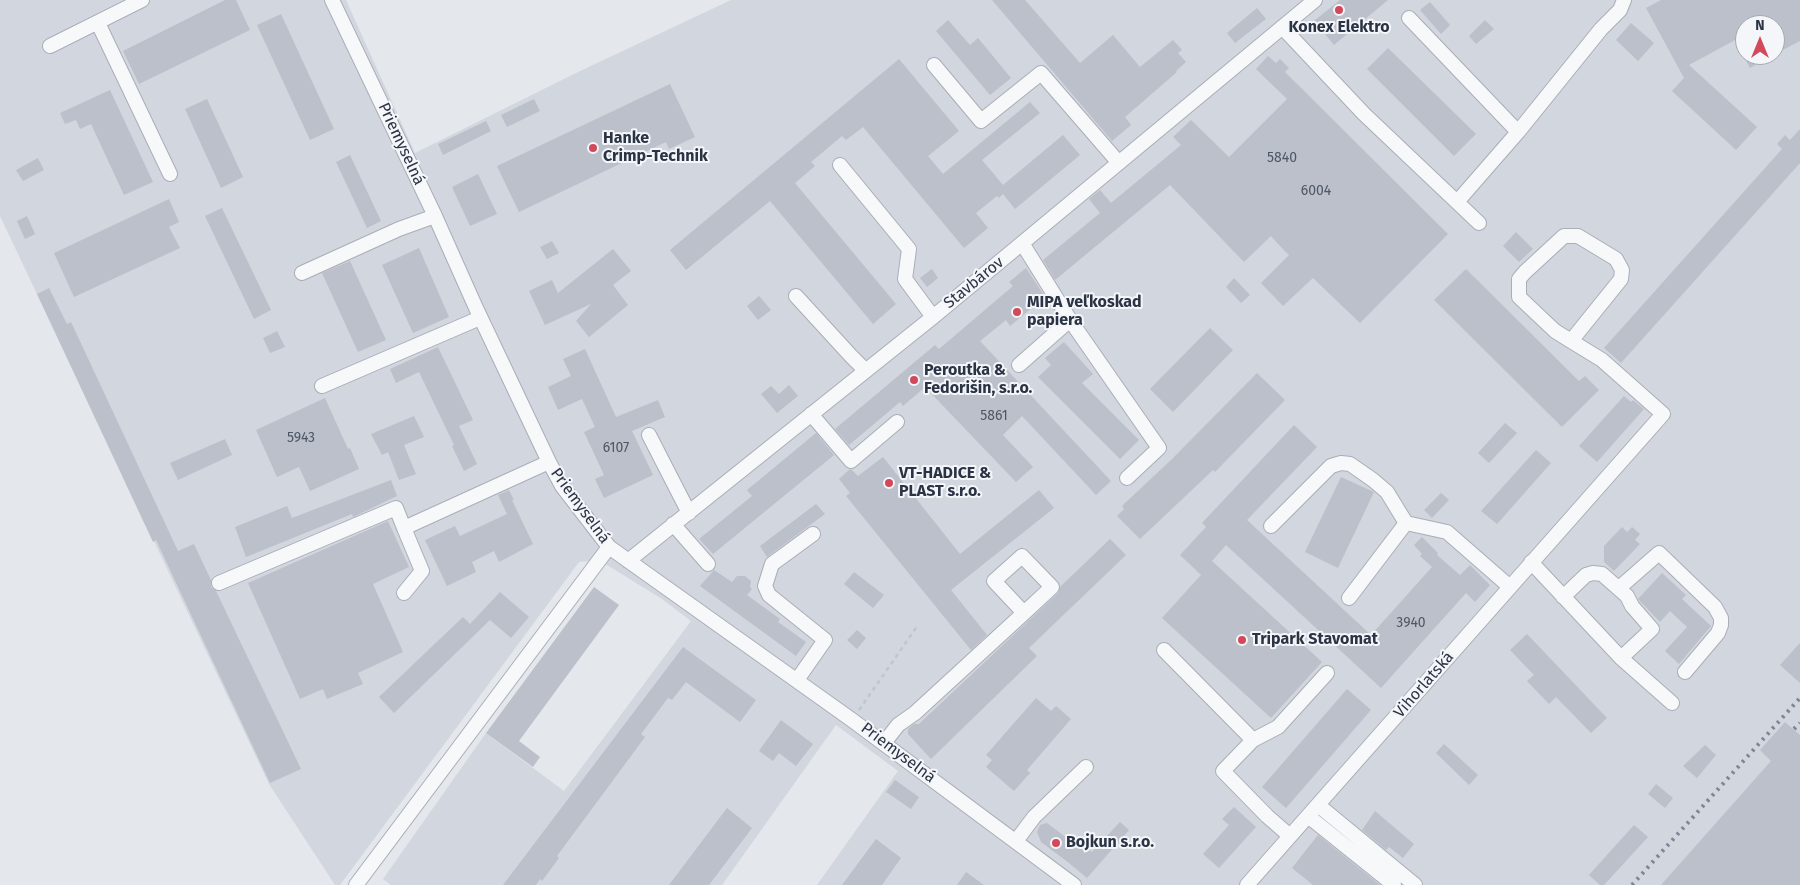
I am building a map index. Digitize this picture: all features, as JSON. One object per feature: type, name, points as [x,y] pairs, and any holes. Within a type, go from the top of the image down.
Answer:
[{"type":"street","name":"Priemyselná","points":[[332,0],[549,462],[562,486],[609,547],[884,743],[1074,885]]},
{"type":"street","points":[[1456,202],[1518,132],[1601,29],[1620,10],[1624,0]]},
{"type":"street","points":[[50,46],[98,23],[136,1]]},
{"type":"street","name":"Stavbárov","points":[[628,561],[933,317],[1282,27],[1308,2]]},
{"type":"street","points":[[1409,18],[1518,132]]},
{"type":"street","points":[[98,23],[170,174]]},
{"type":"street","points":[[1282,27],[1364,114],[1479,223]]},
{"type":"street","points":[[934,65],[981,121],[1041,73],[1119,163]]},
{"type":"street","points":[[840,166],[908,249],[905,279],[933,317]]},
{"type":"street","points":[[302,273],[399,229],[435,216]]},
{"type":"street","points":[[1564,236],[1578,236],[1616,259],[1622,270],[1621,279],[1570,341],[1555,331],[1519,298],[1519,288],[1520,279],[1525,272],[1564,236]]},
{"type":"street","points":[[1022,243],[1070,320],[1159,448],[1127,478]]},
{"type":"street","points":[[796,296],[865,370]]},
{"type":"street","points":[[322,386],[480,318]]},
{"type":"street","points":[[1020,365],[1070,320]]},
{"type":"street","name":"Vihorlatská","points":[[1247,885],[1663,414],[1602,360],[1570,341]]},
{"type":"street","points":[[811,414],[852,461],[897,422]]},
{"type":"street","points":[[649,434],[689,513]]},
{"type":"street","points":[[404,528],[549,462]]},
{"type":"street","points":[[1271,526],[1331,466],[1341,463],[1350,464],[1374,480],[1387,492],[1406,523],[1447,532],[1510,587]]},
{"type":"street","points":[[219,583],[396,508],[422,571],[404,593]]},
{"type":"street","points":[[1349,598],[1406,523]]},
{"type":"street","points":[[673,524],[708,564]]},
{"type":"street","points":[[797,680],[825,640],[769,595],[765,586],[772,564],[813,534]]},
{"type":"street","points":[[356,885],[609,547]]},
{"type":"street","points":[[1619,588],[1658,553],[1715,607],[1721,618],[1718,633],[1685,672]]},
{"type":"street","points":[[1531,562],[1621,658],[1672,703]]},
{"type":"street","points":[[1563,597],[1586,575],[1593,573],[1602,574],[1619,588],[1652,629],[1621,658]]},
{"type":"street","points":[[884,743],[898,725],[915,713],[1024,612]]},
{"type":"street","points":[[1164,650],[1253,740]]},
{"type":"street","points":[[1290,836],[1267,816],[1223,771],[1253,740],[1278,727],[1326,673]]},
{"type":"street","points":[[1016,841],[1034,817],[1086,767]]},
{"type":"street","points":[[1318,805],[1416,885]]},
{"type":"street","points":[[1308,816],[1394,885]]},
{"type":"path","points":[[852,720],[918,625]]},
{"type":"shaded area","points":[[0,0],[346,0],[415,153],[576,73],[731,0],[1800,0],[1800,885],[817,885],[898,771],[836,725],[722,885],[391,885],[383,879],[486,733],[564,791],[691,621],[662,599],[599,560],[579,562],[340,885],[335,885],[269,784],[0,216]]},
{"type":"building","points":[[225,0],[236,0],[250,30],[139,84],[123,51]]},
{"type":"building","points":[[992,0],[1025,0],[1080,63],[1113,35],[1140,67],[1173,40],[1182,50],[1178,53],[1186,62],[1125,117],[1131,125],[1112,141]]},
{"type":"building","points":[[1340,0],[1388,0],[1334,45],[1314,21]]},
{"type":"building","points":[[1661,0],[1800,0],[1800,41],[1785,49],[1785,15],[1735,15],[1735,40],[1689,65],[1757,127],[1736,150],[1672,91],[1684,78],[1646,8]]},
{"type":"building","points":[[1430,2],[1450,25],[1441,34],[1420,10]]},
{"type":"building","points":[[1257,8],[1266,19],[1235,43],[1227,33]]},
{"type":"building","points":[[281,14],[334,129],[310,140],[257,25]]},
{"type":"building","points":[[948,20],[970,45],[978,38],[1011,78],[990,95],[936,31]]},
{"type":"building","points":[[1485,20],[1494,29],[1476,44],[1469,36]]},
{"type":"building","points":[[1631,23],[1654,43],[1638,61],[1616,40]]},
{"type":"building","points":[[1388,48],[1476,134],[1454,156],[1367,69]]},
{"type":"building","points":[[1268,56],[1276,63],[1280,59],[1289,68],[1285,72],[1448,234],[1360,323],[1313,278],[1283,306],[1261,283],[1289,255],[1271,236],[1244,262],[1170,185],[1055,280],[1043,260],[1100,213],[1089,199],[1100,190],[1111,203],[1181,145],[1173,137],[1191,120],[1229,157],[1287,99],[1256,69]]},
{"type":"building","points":[[899,59],[959,131],[928,156],[943,174],[1030,102],[1040,113],[982,160],[1003,185],[1063,135],[1080,155],[1015,209],[1003,194],[999,198],[997,196],[976,213],[988,228],[964,248],[863,127],[846,140],[842,136],[811,162],[815,166],[795,183],[896,304],[873,324],[770,201],[686,270],[670,250]]},
{"type":"building","points":[[670,84],[695,137],[669,149],[666,142],[519,212],[497,166]]},
{"type":"building","points":[[110,90],[153,182],[124,195],[91,124],[80,129],[76,120],[65,124],[60,113]]},
{"type":"building","points":[[207,99],[243,177],[221,188],[185,109]]},
{"type":"building","points":[[534,99],[540,111],[507,127],[501,115]]},
{"type":"building","points":[[486,121],[491,131],[443,155],[438,144]]},
{"type":"building","points":[[1800,129],[1800,163],[1621,363],[1604,348],[1782,149],[1777,144],[1785,135],[1790,140]]},
{"type":"building","points":[[350,155],[381,221],[367,228],[336,162]]},
{"type":"building","points":[[38,158],[44,170],[23,181],[16,170]]},
{"type":"building","points":[[478,174],[497,214],[470,226],[452,187]]},
{"type":"building","points":[[169,199],[179,222],[169,227],[180,248],[74,297],[54,253]]},
{"type":"building","points":[[222,208],[271,310],[254,319],[205,216]]},
{"type":"building","points":[[27,216],[35,234],[25,239],[17,221]]},
{"type":"building","points":[[1516,232],[1533,249],[1519,262],[1503,246]]},
{"type":"building","points":[[552,241],[559,253],[547,259],[540,247]]},
{"type":"building","points":[[419,248],[449,317],[413,333],[382,265]]},
{"type":"building","points":[[613,249],[631,271],[613,285],[628,305],[589,337],[576,321],[591,304],[545,325],[529,291],[552,280],[558,293]]},
{"type":"building","points":[[350,261],[386,340],[358,352],[322,273]]},
{"type":"building","points":[[1026,268],[1045,297],[1010,326],[1006,320],[980,341],[1111,481],[1096,495],[1022,416],[1003,435],[1033,467],[1016,482],[925,387],[903,406],[900,402],[849,445],[835,429],[935,345],[939,349],[1013,286],[1009,282]]},
{"type":"building","points":[[932,269],[938,278],[927,287],[920,278]]},
{"type":"building","points":[[1466,269],[1579,381],[1585,376],[1599,390],[1562,427],[1434,300]]},
{"type":"building","points":[[1234,278],[1250,295],[1241,303],[1226,287]]},
{"type":"building","points":[[49,288],[67,324],[71,322],[178,551],[194,544],[211,580],[211,587],[216,591],[301,769],[270,783],[156,540],[153,542],[37,294]]},
{"type":"building","points":[[759,296],[771,310],[758,320],[747,306]]},
{"type":"building","points":[[1210,328],[1233,350],[1173,412],[1150,389]]},
{"type":"building","points":[[277,331],[285,347],[270,353],[263,338]]},
{"type":"building","points":[[1064,342],[1093,374],[1082,383],[1139,440],[1120,459],[1038,377],[1051,365],[1045,358]]},
{"type":"building","points":[[438,347],[473,420],[459,426],[477,464],[464,471],[452,446],[454,445],[419,372],[396,383],[390,369]]},
{"type":"building","points":[[585,349],[616,417],[658,400],[665,417],[632,431],[653,475],[604,498],[595,479],[604,475],[584,432],[595,427],[582,399],[558,410],[548,387],[571,376],[563,359]]},
{"type":"building","points":[[1257,373],[1285,400],[1215,472],[1213,470],[1140,539],[1117,516],[1124,509],[1122,506],[1172,459]]},
{"type":"building","points":[[789,385],[798,396],[777,413],[761,394],[771,386],[779,394]]},
{"type":"building","points":[[1624,396],[1631,402],[1633,400],[1644,409],[1597,462],[1579,446]]},
{"type":"building","points":[[325,398],[359,469],[310,491],[299,467],[277,477],[256,430]]},
{"type":"building","points":[[414,416],[424,437],[404,445],[416,474],[399,480],[388,452],[382,455],[371,434]]},
{"type":"building","points":[[1505,423],[1517,433],[1489,463],[1478,453]]},
{"type":"building","points":[[1294,425],[1317,447],[1247,520],[1371,635],[1432,567],[1420,556],[1422,554],[1414,545],[1422,537],[1438,553],[1437,555],[1460,575],[1470,565],[1490,585],[1475,602],[1466,593],[1381,688],[1226,545],[1212,561],[1322,662],[1271,718],[1162,618],[1201,575],[1180,555],[1206,527],[1202,523]]},
{"type":"building","points":[[816,433],[834,455],[713,554],[699,539],[752,496],[747,490]]},
{"type":"building","points":[[225,439],[232,455],[178,480],[170,463]]},
{"type":"building","points":[[1536,450],[1551,463],[1497,524],[1481,511]]},
{"type":"building","points":[[883,457],[960,554],[1039,490],[1054,508],[951,590],[987,635],[971,650],[846,496],[850,493],[839,479],[850,469],[858,476]]},
{"type":"building","points":[[1341,477],[1374,492],[1338,568],[1305,552]]},
{"type":"building","points":[[391,480],[397,496],[353,517],[352,514],[246,557],[235,527],[287,506],[292,518]]},
{"type":"building","points":[[509,490],[533,544],[499,562],[494,551],[472,562],[476,572],[447,586],[425,540],[455,526],[460,536],[507,514],[498,495]]},
{"type":"building","points":[[1441,493],[1449,500],[1432,518],[1424,510]]},
{"type":"building","points":[[816,504],[825,514],[767,557],[760,546]]},
{"type":"building","points":[[388,521],[409,567],[373,584],[403,652],[358,673],[363,684],[327,699],[323,689],[300,699],[248,583]]},
{"type":"building","points":[[1622,527],[1627,532],[1632,527],[1640,534],[1635,540],[1640,544],[1614,571],[1604,562],[1604,546]]},
{"type":"building","points":[[1110,539],[1126,555],[1029,648],[1037,656],[931,759],[908,734],[908,729],[914,724],[919,724],[1058,593],[1060,587]]},
{"type":"building","points":[[714,570],[732,582],[737,576],[745,576],[751,581],[750,587],[752,589],[747,595],[780,619],[778,622],[806,642],[796,656],[700,586]]},
{"type":"building","points":[[854,572],[884,595],[873,608],[844,584]]},
{"type":"building","points":[[1662,573],[1686,595],[1682,599],[1711,626],[1679,664],[1665,651],[1687,627],[1670,611],[1660,622],[1638,599]]},
{"type":"building","points":[[594,587],[619,605],[519,741],[540,757],[533,767],[486,733]]},
{"type":"building","points":[[500,592],[529,617],[511,638],[490,620],[394,713],[379,697],[463,617],[470,624]]},
{"type":"building","points":[[857,630],[866,638],[857,649],[847,640]]},
{"type":"building","points":[[1527,634],[1607,718],[1591,733],[1556,697],[1549,704],[1527,681],[1534,675],[1510,650]]},
{"type":"building","points":[[1800,643],[1800,683],[1780,665]]},
{"type":"building","points":[[683,647],[756,700],[740,722],[686,682],[672,700],[668,698],[641,734],[645,737],[557,856],[559,858],[542,881],[540,879],[536,885],[503,885]]},
{"type":"building","points":[[1347,689],[1371,710],[1286,808],[1262,787]]},
{"type":"building","points":[[1036,698],[1051,711],[1056,706],[1071,719],[1027,770],[1030,773],[1014,791],[986,767],[992,760],[986,755]]},
{"type":"building","points":[[781,720],[813,744],[796,766],[779,753],[773,761],[759,751]]},
{"type":"building","points":[[1785,722],[1800,735],[1800,885],[1661,885],[1771,761],[1760,750]]},
{"type":"building","points":[[1444,744],[1478,775],[1469,785],[1436,753]]},
{"type":"building","points":[[1705,745],[1716,755],[1697,778],[1683,766]]},
{"type":"building","points":[[895,780],[919,797],[911,809],[886,792]]},
{"type":"building","points":[[1656,784],[1673,798],[1665,808],[1648,794]]},
{"type":"building","points":[[1234,807],[1256,827],[1219,868],[1203,854],[1229,825],[1222,819]]},
{"type":"building","points":[[727,808],[752,828],[709,885],[669,885]]},
{"type":"building","points":[[1375,811],[1414,844],[1403,858],[1389,847],[1386,850],[1362,830]]},
{"type":"building","points":[[1120,822],[1129,830],[1087,878],[1041,842],[1037,832],[1040,825],[1047,823],[1072,842],[1074,839],[1092,852]]},
{"type":"building","points":[[1634,825],[1648,837],[1604,885],[1600,885],[1589,875]]},
{"type":"building","points":[[1318,835],[1380,885],[1313,885],[1292,868]]},
{"type":"building","points":[[876,839],[901,858],[882,885],[842,885]]},
{"type":"building","points":[[966,872],[984,885],[957,885]]},
{"type":"railway","points":[[1632,885],[1800,698]]},
{"type":"railway","points":[[1794,729],[1800,723]]},
{"type":"place","name":"Konex Elektro","points":[[1339,10]]},
{"type":"place","name":"Hanke Crimp-Technik","points":[[593,148]]},
{"type":"place","name":"MIPA veľkoskad papiera","points":[[1017,312]]},
{"type":"place","name":"Peroutka & Fedorišin, s.r.o.","points":[[914,380]]},
{"type":"place","name":"VT-HADICE & PLAST s.r.o.","points":[[889,483]]},
{"type":"place","name":"Tripark Stavomat","points":[[1242,640]]},
{"type":"place","name":"Bojkun s.r.o.","points":[[1056,843]]}]
